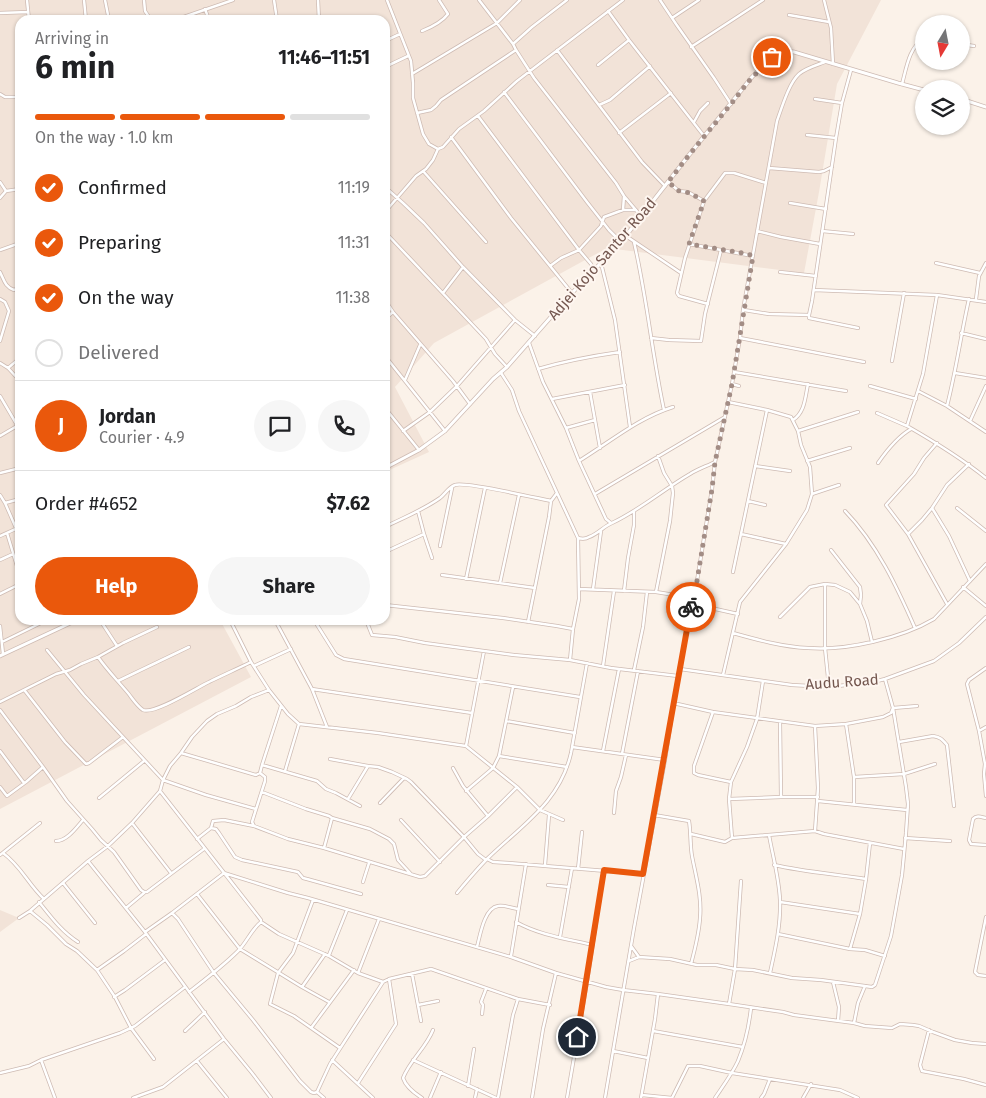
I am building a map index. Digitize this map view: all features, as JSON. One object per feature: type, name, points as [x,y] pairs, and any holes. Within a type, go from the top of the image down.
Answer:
[{"type":"street","points":[[27,0],[28,15]]},
{"type":"street","points":[[84,0],[86,15]]},
{"type":"street","points":[[105,0],[108,15]]},
{"type":"street","points":[[144,0],[145,11],[148,15]]},
{"type":"street","points":[[189,15],[233,0]]},
{"type":"street","points":[[274,0],[276,15]]},
{"type":"street","points":[[318,0],[319,15]]},
{"type":"street","points":[[387,0],[410,61],[413,98],[417,113],[426,139],[433,147],[438,149]]},
{"type":"street","points":[[422,31],[432,27],[448,14],[439,0]]},
{"type":"street","points":[[479,0],[513,44],[534,78],[616,183],[624,196],[642,216]]},
{"type":"street","points":[[412,74],[497,22],[520,0]]},
{"type":"street","points":[[513,44],[567,0]]},
{"type":"street","points":[[390,206],[416,176],[434,160],[438,149],[443,147],[459,129],[478,116],[530,71],[623,0]]},
{"type":"street","points":[[660,0],[731,104]]},
{"type":"street","points":[[672,18],[699,0]]},
{"type":"street","points":[[691,47],[762,0]]},
{"type":"street","points":[[824,0],[829,22],[833,64]]},
{"type":"street","points":[[205,9],[207,15]]},
{"type":"street","points":[[608,11],[704,136]]},
{"type":"street","points":[[0,14],[28,12]]},
{"type":"street","points":[[789,15],[829,22]]},
{"type":"street","points":[[390,39],[400,34]]},
{"type":"street","points":[[598,65],[629,40]]},
{"type":"street","points":[[970,45],[974,46]]},
{"type":"street","points":[[902,84],[915,46]]},
{"type":"street","points":[[417,113],[433,108],[441,100],[516,50]]},
{"type":"street","points":[[557,50],[644,165],[665,186]]},
{"type":"street","name":"Adjei Kojo Santor Road","points":[[390,465],[419,450],[445,431],[493,379],[507,367],[572,293],[621,242],[704,136],[754,75],[772,57],[781,52],[794,52],[915,88]]},
{"type":"street","points":[[390,65],[408,56]]},
{"type":"street","points":[[605,1098],[673,704],[696,587],[715,462],[732,384],[743,310],[777,121],[797,76],[805,70],[825,62]]},
{"type":"street","points":[[599,105],[610,100],[650,66]]},
{"type":"street","points":[[809,315],[842,103],[851,70]]},
{"type":"street","points":[[504,92],[602,222],[621,242]]},
{"type":"street","points":[[620,133],[671,93]]},
{"type":"street","points":[[0,94],[5,97],[15,97]]},
{"type":"street","points":[[815,99],[842,103]]},
{"type":"street","points":[[970,102],[986,107]]},
{"type":"street","points":[[694,122],[700,111],[708,103]]},
{"type":"street","points":[[478,116],[594,270]]},
{"type":"street","points":[[807,134],[836,138]]},
{"type":"street","points":[[451,137],[572,293]]},
{"type":"street","points":[[769,168],[819,172],[832,167]]},
{"type":"street","points":[[423,171],[486,242]]},
{"type":"street","points":[[708,304],[678,295],[681,273],[689,244],[704,201],[725,173],[734,173],[766,184]]},
{"type":"street","points":[[0,182],[6,191]]},
{"type":"street","points":[[668,182],[679,191],[690,193],[704,201]]},
{"type":"street","points":[[0,198],[6,191],[15,189]]},
{"type":"street","points":[[390,192],[424,223],[463,267],[515,320],[535,336]]},
{"type":"street","points":[[623,210],[624,196]]},
{"type":"street","points":[[790,204],[826,209]]},
{"type":"street","points":[[550,266],[561,258],[579,250],[601,226],[604,216],[623,210],[636,210]]},
{"type":"street","points":[[757,231],[820,244]]},
{"type":"street","points":[[822,231],[854,234]]},
{"type":"street","points":[[626,236],[681,273]]},
{"type":"street","points":[[390,237],[486,339],[490,348],[507,367]]},
{"type":"street","points":[[634,242],[644,287],[664,410]]},
{"type":"street","points":[[689,244],[753,256]]},
{"type":"street","points":[[0,250],[15,245]]},
{"type":"street","points":[[651,338],[701,341],[705,314],[721,250]]},
{"type":"street","points":[[601,262],[615,320],[630,427]]},
{"type":"street","points":[[936,262],[980,272]]},
{"type":"street","points":[[976,300],[980,272],[986,263]]},
{"type":"street","points":[[443,293],[463,267]]},
{"type":"street","points":[[0,272],[5,284],[15,290]]},
{"type":"street","points":[[780,272],[816,276]]},
{"type":"street","points":[[814,290],[937,295],[969,298],[986,302]]},
{"type":"street","points":[[892,361],[904,293]]},
{"type":"street","points":[[907,426],[923,374],[937,295]]},
{"type":"street","points":[[947,406],[969,298]]},
{"type":"street","points":[[0,299],[5,302],[9,311],[0,341]]},
{"type":"street","points":[[390,308],[470,404]]},
{"type":"street","points":[[743,310],[768,314],[809,315],[809,318],[858,328]]},
{"type":"street","points":[[404,431],[430,412],[457,386],[515,320]]},
{"type":"street","points":[[961,333],[986,339]]},
{"type":"street","points":[[740,338],[864,362]]},
{"type":"street","points":[[529,343],[538,369],[566,428],[579,461],[606,518],[611,523]]},
{"type":"street","points":[[405,381],[420,345]]},
{"type":"street","points":[[538,369],[584,357],[620,352]]},
{"type":"street","points":[[8,368],[15,362]]},
{"type":"street","points":[[390,362],[445,431]]},
{"type":"street","points":[[0,363],[15,376]]},
{"type":"street","points":[[502,372],[512,390],[519,411],[578,538],[579,599],[573,629],[570,660]]},
{"type":"street","points":[[734,372],[846,391]]},
{"type":"street","points":[[955,373],[986,378]]},
{"type":"street","points":[[732,384],[739,386]]},
{"type":"street","points":[[793,420],[801,412],[808,384]]},
{"type":"street","points":[[552,399],[625,385]]},
{"type":"street","points":[[870,386],[916,399]]},
{"type":"street","points":[[970,421],[986,386]]},
{"type":"street","points":[[918,391],[947,406],[986,432]]},
{"type":"street","points":[[590,392],[600,448]]},
{"type":"street","points":[[0,398],[15,423]]},
{"type":"street","points":[[723,675],[740,602],[786,544],[807,510],[812,494],[810,470],[793,420],[788,416],[767,410],[728,402]]},
{"type":"street","points":[[579,461],[630,427],[673,407]]},
{"type":"street","points":[[733,572],[767,410]]},
{"type":"street","points":[[798,431],[858,412]]},
{"type":"street","points":[[877,413],[907,426],[937,443],[969,464],[986,478]]},
{"type":"street","points":[[390,414],[419,450]]},
{"type":"street","points":[[595,495],[725,417]]},
{"type":"street","points":[[566,428],[595,420]]},
{"type":"street","points":[[0,436],[15,427]]},
{"type":"street","points":[[878,463],[888,449],[904,433],[911,429]]},
{"type":"street","points":[[937,443],[924,458],[914,474],[886,505],[908,534],[947,604]]},
{"type":"street","points":[[807,461],[850,448]]},
{"type":"street","points":[[656,592],[673,500],[672,486],[658,456]]},
{"type":"street","points":[[578,538],[589,538],[690,474],[715,462]]},
{"type":"street","points":[[908,534],[932,508],[947,486],[969,464]]},
{"type":"street","points":[[755,466],[790,471]]},
{"type":"street","points":[[0,474],[15,470]]},
{"type":"street","points":[[390,525],[418,511],[441,497],[457,484],[551,501]]},
{"type":"street","points":[[812,494],[838,485]]},
{"type":"street","points":[[440,546],[453,486]]},
{"type":"street","points":[[466,579],[485,488]]},
{"type":"street","points":[[528,622],[551,501],[557,493]]},
{"type":"street","points":[[0,495],[15,522]]},
{"type":"street","points":[[500,583],[519,495]]},
{"type":"street","points":[[5,503],[15,500]]},
{"type":"street","points":[[748,501],[765,505]]},
{"type":"street","points":[[932,508],[949,536],[970,581]]},
{"type":"street","points":[[957,508],[986,531]]},
{"type":"street","points":[[418,511],[432,558]]},
{"type":"street","points":[[624,591],[634,525],[634,511]]},
{"type":"street","points":[[845,511],[880,555],[915,628]]},
{"type":"street","points":[[0,536],[15,529]]},
{"type":"street","points":[[593,589],[601,531]]},
{"type":"street","points":[[7,533],[15,560]]},
{"type":"street","points":[[390,550],[424,534]]},
{"type":"street","points":[[741,534],[786,544]]},
{"type":"street","points":[[832,550],[860,587],[860,604]]},
{"type":"street","points":[[0,560],[13,554]]},
{"type":"street","points":[[733,633],[769,642],[808,648],[825,648],[889,638],[934,619],[986,564]]},
{"type":"street","points":[[442,575],[535,588]]},
{"type":"street","points":[[780,617],[810,587],[825,584],[835,585],[850,592],[860,604],[867,621],[872,642]]},
{"type":"street","points":[[825,584],[825,648],[829,686]]},
{"type":"street","points":[[0,594],[15,586]]},
{"type":"street","points":[[963,587],[986,606]]},
{"type":"street","points":[[579,589],[656,592],[693,598]]},
{"type":"street","points":[[603,666],[614,591]]},
{"type":"street","points":[[614,813],[648,592]]},
{"type":"street","points":[[390,606],[573,629]]},
{"type":"street","points":[[711,608],[738,614]]},
{"type":"street","name":"Audu Road","points":[[680,669],[792,685],[829,686],[858,684],[885,679],[934,662],[959,643],[986,617]]},
{"type":"street","points":[[2,642],[37,625]]},
{"type":"street","points":[[0,626],[2,655],[66,625]]},
{"type":"street","points":[[103,625],[117,646]]},
{"type":"street","points":[[232,625],[251,662],[269,690],[281,706],[299,724],[466,746],[517,787],[540,810],[563,820]]},
{"type":"street","points":[[278,625],[312,689],[327,727]]},
{"type":"street","points":[[317,625],[338,657],[580,697]]},
{"type":"street","points":[[368,625],[372,635],[538,658],[570,660],[619,669],[678,676]]},
{"type":"street","points":[[0,702],[56,674],[98,658],[117,646],[157,627]]},
{"type":"street","points":[[118,681],[189,648]]},
{"type":"street","points":[[254,666],[291,649]]},
{"type":"street","points":[[47,650],[84,695],[163,780],[206,795],[256,809]]},
{"type":"street","points":[[466,746],[484,651]]},
{"type":"street","points":[[98,658],[142,709],[149,711],[185,696],[251,662]]},
{"type":"street","points":[[457,893],[487,859],[540,810],[559,785],[567,767],[572,746],[587,663]]},
{"type":"street","points":[[986,668],[967,683],[986,764],[984,774],[986,796]]},
{"type":"street","points":[[603,751],[619,669]]},
{"type":"street","points":[[628,961],[639,957],[670,960],[704,966],[716,965],[753,970],[792,978],[872,987],[875,985],[891,936],[898,901],[906,838],[907,810],[904,774],[893,708],[885,679]]},
{"type":"street","points":[[732,838],[728,799],[731,782],[758,719],[763,681]]},
{"type":"street","points":[[466,791],[493,768],[499,756],[513,687]]},
{"type":"street","points":[[312,689],[472,713]]},
{"type":"street","points":[[25,690],[65,742],[86,764],[123,737]]},
{"type":"street","points":[[19,918],[108,846],[132,823],[160,791],[170,766],[207,721],[251,697],[269,690]]},
{"type":"street","points":[[673,704],[758,719],[815,726],[846,724],[883,717],[891,713],[893,708]]},
{"type":"street","points":[[260,773],[281,706]]},
{"type":"street","points":[[893,708],[917,706]]},
{"type":"street","points":[[0,710],[67,802],[100,840],[114,852],[144,892]]},
{"type":"street","points":[[713,712],[694,766],[694,773],[698,776],[731,782]]},
{"type":"street","points":[[506,721],[574,733]]},
{"type":"street","points":[[780,722],[780,797]]},
{"type":"street","points":[[286,771],[299,724]]},
{"type":"street","points":[[846,724],[854,777],[854,804]]},
{"type":"street","points":[[815,726],[818,799],[815,831]]},
{"type":"street","points":[[979,731],[986,727]]},
{"type":"street","points":[[898,742],[933,736],[938,736],[943,740],[947,745],[954,806]]},
{"type":"street","points":[[572,746],[664,760]]},
{"type":"street","points":[[0,751],[24,783]]},
{"type":"street","points":[[181,752],[256,775],[260,773]]},
{"type":"street","points":[[499,756],[567,767]]},
{"type":"street","points":[[330,759],[378,767],[411,782],[478,854],[486,860],[643,874]]},
{"type":"street","points":[[99,798],[144,761]]},
{"type":"street","points":[[854,777],[904,774],[935,764]]},
{"type":"street","points":[[262,765],[317,781],[326,790],[336,793],[360,806]]},
{"type":"street","points":[[348,799],[368,766]]},
{"type":"street","points":[[0,787],[7,796],[43,767]]},
{"type":"street","points":[[453,768],[466,791],[488,816]]},
{"type":"street","points":[[254,826],[252,822],[265,781],[265,777],[260,773]]},
{"type":"street","points":[[380,803],[404,778]]},
{"type":"street","points":[[198,839],[211,828],[213,821],[224,820],[254,826],[288,839],[324,848],[420,878],[425,876],[440,862],[517,787]]},
{"type":"street","points":[[160,791],[261,922],[279,934],[383,982]]},
{"type":"street","points":[[262,792],[332,818],[370,829],[389,839],[394,844],[398,860],[412,875]]},
{"type":"street","points":[[728,799],[780,797],[818,799],[907,810]]},
{"type":"street","points":[[545,866],[549,814]]},
{"type":"street","points":[[654,815],[689,822],[692,855],[700,898],[700,918],[691,964]]},
{"type":"street","points":[[986,818],[979,816],[973,819],[968,840],[971,844],[986,845]]},
{"type":"street","points":[[324,848],[332,818]]},
{"type":"street","points":[[56,841],[66,838],[83,820]]},
{"type":"street","points":[[401,820],[440,862]]},
{"type":"street","points":[[40,823],[1,854],[18,866],[37,892],[44,898]]},
{"type":"street","points":[[132,823],[171,873]]},
{"type":"street","points":[[211,828],[219,833],[235,857],[298,872],[303,878],[361,894]]},
{"type":"street","points":[[691,834],[725,842],[732,838],[815,831],[904,849]]},
{"type":"street","points":[[578,869],[582,832]]},
{"type":"street","points":[[768,835],[780,902],[778,934],[770,973]]},
{"type":"street","points":[[906,838],[950,841]]},
{"type":"street","points":[[850,949],[860,914],[870,843]]},
{"type":"street","points":[[126,908],[144,892],[147,892],[204,849]]},
{"type":"street","points":[[88,861],[103,878],[269,1097]]},
{"type":"street","points":[[364,882],[369,862]]},
{"type":"street","points":[[511,957],[526,864]]},
{"type":"street","points":[[774,865],[801,871],[830,873],[866,879]]},
{"type":"street","points":[[560,937],[572,868]]},
{"type":"street","points":[[567,1098],[604,870]]},
{"type":"street","points":[[97,970],[224,873]]},
{"type":"street","points":[[224,873],[511,957],[587,982],[623,990],[729,1004],[860,1025],[883,1028],[892,1028],[900,1024],[913,1025],[955,1040],[986,1044]]},
{"type":"street","points":[[729,1004],[735,969],[741,881]]},
{"type":"street","points":[[63,883],[95,923]]},
{"type":"street","points":[[548,885],[569,887]]},
{"type":"street","points":[[197,894],[240,949],[329,1002]]},
{"type":"street","points":[[313,900],[294,953],[278,973],[270,1004],[294,1016],[340,1048]]},
{"type":"street","points":[[39,902],[70,938],[78,942]]},
{"type":"street","points":[[780,902],[860,914]]},
{"type":"street","points":[[477,947],[485,918],[490,910],[498,906],[518,909]]},
{"type":"street","points":[[329,956],[347,910]]},
{"type":"street","points":[[30,911],[97,970],[114,996],[131,1028],[154,1060]]},
{"type":"street","points":[[172,913],[214,973],[300,1081],[311,1092],[317,1092],[324,1098]]},
{"type":"street","points":[[986,916],[975,972],[978,975],[986,976]]},
{"type":"street","points":[[311,1028],[329,1002],[356,971],[379,919]]},
{"type":"street","points":[[189,992],[219,970],[240,949],[255,927],[261,922]]},
{"type":"street","points":[[516,922],[529,928],[593,945]]},
{"type":"street","points":[[778,934],[850,949],[865,950],[885,956]]},
{"type":"street","points":[[630,946],[639,957]]},
{"type":"street","points":[[302,987],[325,954]]},
{"type":"street","points":[[114,996],[165,960]]},
{"type":"street","points":[[317,1092],[332,1060],[383,982],[389,979],[431,969],[518,999],[550,1005]]},
{"type":"street","points":[[532,1098],[543,1029],[556,973]]},
{"type":"street","points":[[412,974],[421,1021]]},
{"type":"street","points":[[358,1083],[396,1024],[389,979]]},
{"type":"street","points":[[833,982],[839,1007],[838,1021]]},
{"type":"street","points":[[0,1073],[29,1066],[131,1028],[185,986]]},
{"type":"street","points":[[854,1023],[858,1002],[865,986]]},
{"type":"street","points":[[482,1014],[483,1005],[481,1002],[486,989]]},
{"type":"street","points":[[658,994],[642,1097],[672,1098],[688,1066],[700,1066],[732,1073],[811,1084],[840,1090],[858,1098]]},
{"type":"street","points":[[413,1060],[497,1098],[513,1015],[518,999]]},
{"type":"street","points":[[418,1005],[438,1001]]},
{"type":"street","points":[[715,1098],[738,1062],[749,1026],[751,1008]]},
{"type":"street","points":[[185,1031],[205,1012]]},
{"type":"street","points":[[422,1098],[403,1080],[405,1072],[429,1039],[433,1030]]},
{"type":"street","points":[[929,1030],[920,1065],[922,1071],[964,1079],[986,1086]]},
{"type":"street","points":[[653,1031],[743,1047]]},
{"type":"street","points":[[133,1098],[163,1087],[224,1039]]},
{"type":"street","points":[[468,1086],[474,1049]]},
{"type":"street","points":[[613,1051],[648,1058]]},
{"type":"street","points":[[41,1060],[55,1098]]},
{"type":"street","points":[[332,1060],[373,1098]]},
{"type":"street","points":[[197,1061],[227,1098]]},
{"type":"street","points":[[430,1098],[441,1072]]},
{"type":"street","points":[[761,1098],[770,1079]]},
{"type":"street","points":[[803,1098],[811,1084]]},
{"type":"street","points":[[475,1098],[477,1090]]},
{"type":"shaded area","points":[[0,0],[881,0],[837,84],[804,273],[607,248],[434,343],[395,387],[429,452],[390,470],[390,15],[15,15],[15,625],[223,625],[251,677],[0,809]]},
{"type":"shaded area","points":[[0,910],[19,918],[0,932]]},
{"type":"way so far","points":[[691,607],[696,587],[715,462],[732,384],[753,256],[689,244],[704,201],[688,192],[679,191],[668,182],[740,91],[772,57]]},
{"type":"route","points":[[577,1037],[604,870],[643,874],[691,607]]}]
